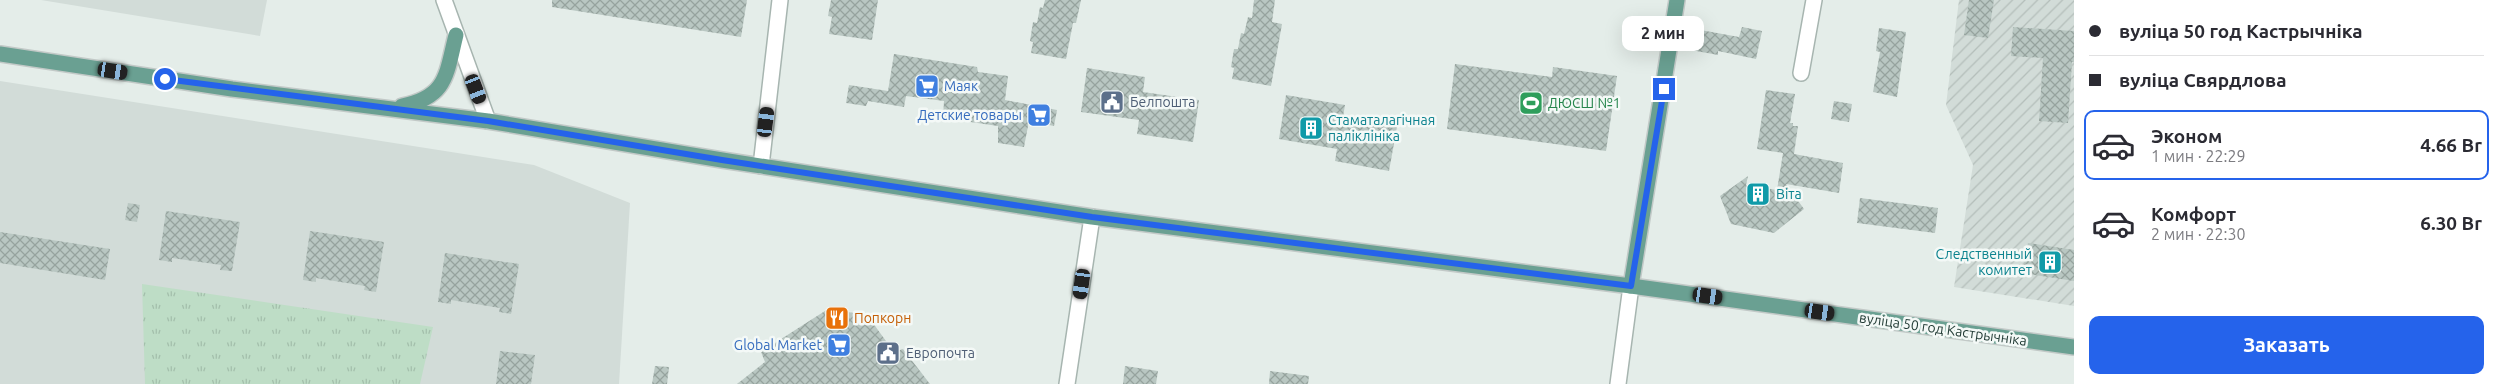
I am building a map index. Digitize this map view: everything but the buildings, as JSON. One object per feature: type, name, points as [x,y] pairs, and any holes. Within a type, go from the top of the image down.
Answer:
[{"type":"main road","points":[[1631,286],[1677,0]]},
{"type":"main road","points":[[376,107],[402,106],[422,101],[436,92],[444,79],[456,35]]},
{"type":"main road","name":"вуліца 50 год Кастрычніка","points":[[0,54],[232,89],[488,121],[761,166],[1092,217],[1631,286],[2074,347]]},
{"type":"street","points":[[444,0],[488,121]]},
{"type":"street","points":[[761,166],[780,0]]},
{"type":"street","points":[[1801,73],[1814,0]]},
{"type":"street","points":[[1067,384],[1092,217]]},
{"type":"street","points":[[1618,384],[1631,286]]},
{"type":"shaded area","points":[[41,0],[267,0],[260,36]]},
{"type":"shaded area","points":[[1959,0],[2074,0],[2074,306],[1954,287],[1973,165],[1946,105]]},
{"type":"shaded area","points":[[0,81],[534,165],[630,203],[619,384],[0,384]]},
{"type":"green space","points":[[142,284],[433,327],[420,384],[145,384]]},
{"type":"place","name":"Маяк","points":[[927,86]]},
{"type":"place","name":"Белпошта","points":[[1112,102]]},
{"type":"place","name":"ДЮСШ №1","points":[[1531,103]]},
{"type":"place","name":"Детские товары","points":[[1039,115]]},
{"type":"place","name":"Стаматалагічная паліклініка","points":[[1311,128]]},
{"type":"place","name":"Віта","points":[[1758,194]]},
{"type":"place","name":"Следственный комитет","points":[[2050,262]]},
{"type":"place","name":"Попкорн","points":[[837,318]]},
{"type":"place","name":"Globаl Market","points":[[839,345]]},
{"type":"place","name":"Европочта","points":[[888,353]]},
{"type":"route","points":[[165,79],[488,121],[722,160],[1092,217],[1631,286],[1664,89]]}]
